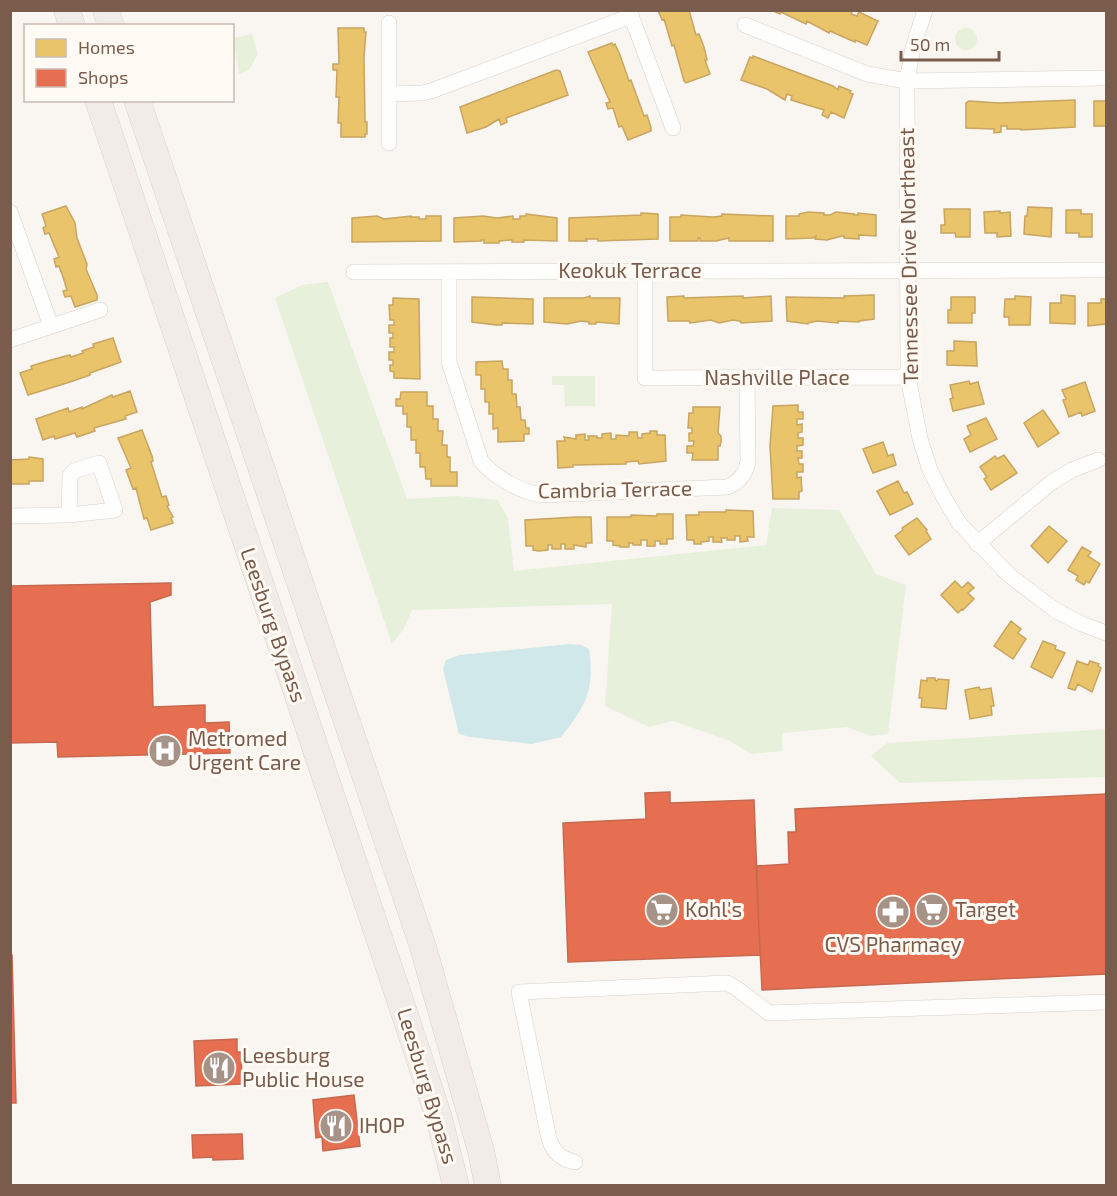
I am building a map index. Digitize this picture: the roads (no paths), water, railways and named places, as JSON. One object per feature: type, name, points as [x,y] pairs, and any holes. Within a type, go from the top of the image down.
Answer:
[{"type":"highway","name":"Leesburg Bypass","points":[[99,102],[416,1047],[439,1118],[456,1185]]},
{"type":"highway","name":"Leesburg Bypass","points":[[138,102],[423,947],[482,1151],[489,1185]]},
{"type":"street","name":"Tennessee Drive Northeast","points":[[925,10],[913,48],[907,81],[908,377],[920,439],[930,470],[943,496],[959,523],[977,544],[1009,575],[1038,598],[1082,624],[1107,633]]},
{"type":"street","points":[[389,94],[431,91],[630,13],[673,128]]},
{"type":"street","points":[[389,23],[389,143]]},
{"type":"street","points":[[745,25],[867,74],[907,81],[1107,78]]},
{"type":"street","points":[[10,212],[51,326]]},
{"type":"street","name":"Keokuk Terrace","points":[[354,272],[1107,270]]},
{"type":"street","name":"Nashville Place","points":[[645,271],[645,378],[908,377]]},
{"type":"street","name":"Cambria Terrace","points":[[449,272],[448,362],[481,461],[493,473],[531,494],[727,487],[735,484],[746,470],[748,462],[747,378]]},
{"type":"street","points":[[10,340],[100,310]]},
{"type":"street","points":[[977,544],[1052,482],[1072,470],[1098,460]]},
{"type":"street","points":[[10,516],[69,515]]},
{"type":"street","points":[[575,1162],[565,1160],[553,1151],[549,1139],[519,992],[727,983],[769,1014],[1107,1002]]},
{"type":"water","points":[[570,644],[581,645],[589,649],[591,676],[587,696],[577,716],[561,737],[532,744],[459,734],[443,669],[446,660],[460,655]]},
{"type":"place","name":"Metromed Urgent Care","points":[[165,751]]},
{"type":"place","name":"Kohl's","points":[[662,910]]},
{"type":"place","name":"Target","points":[[932,910]]},
{"type":"place","name":"CVS Pharmacy","points":[[893,912]]},
{"type":"place","name":"Leesburg Public House","points":[[219,1068]]},
{"type":"place","name":"IHOP","points":[[336,1126]]}]
